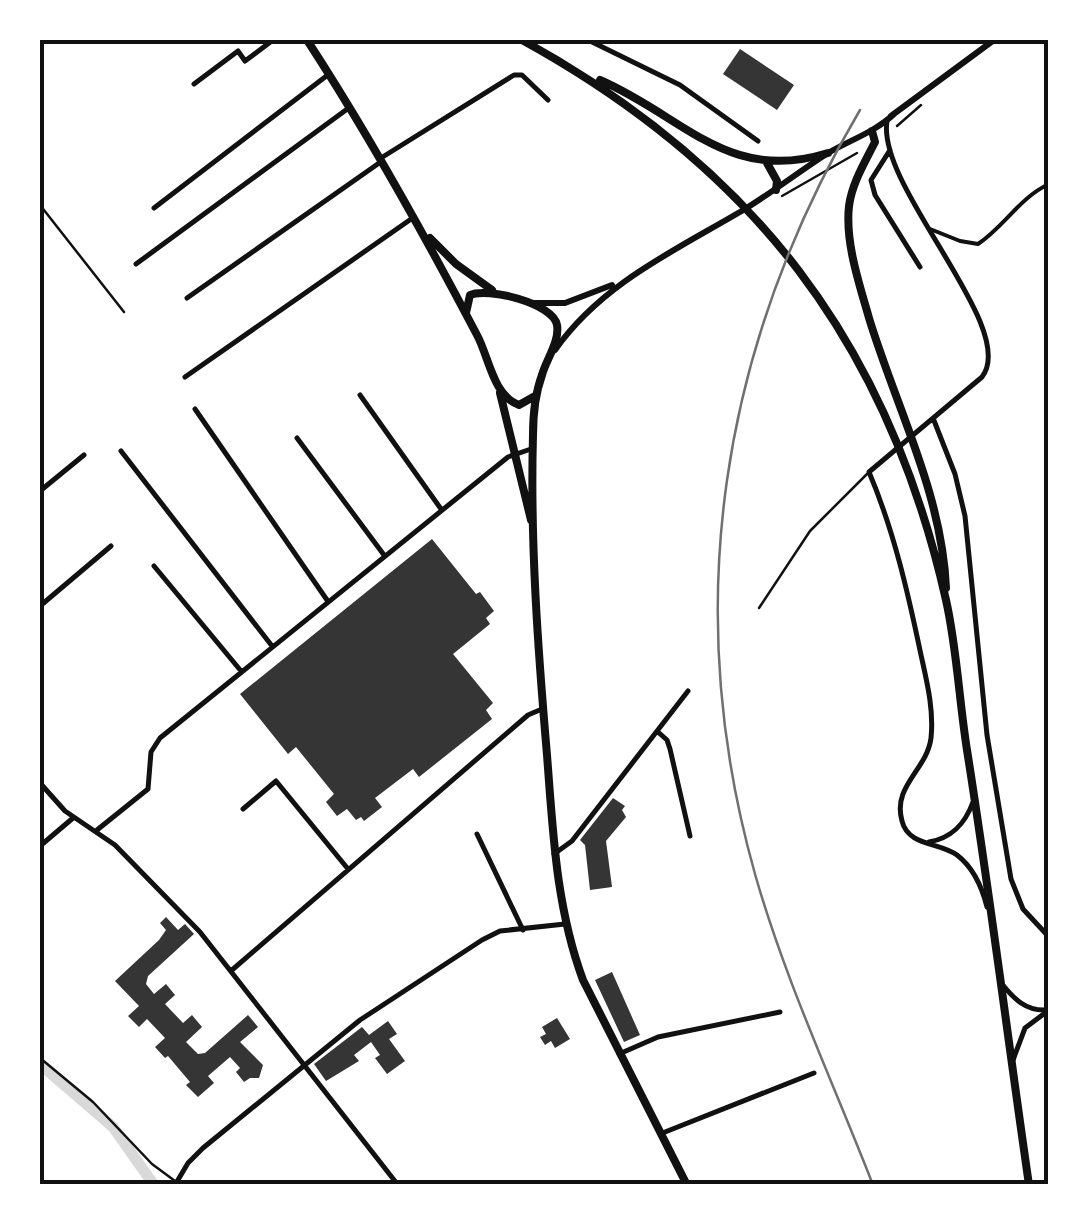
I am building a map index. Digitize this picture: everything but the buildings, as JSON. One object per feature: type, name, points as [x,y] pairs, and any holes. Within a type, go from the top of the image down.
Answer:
[{"type":"main road","points":[[306,40],[382,159],[488,356],[536,539]]},
{"type":"main road","points":[[522,40],[626,92],[730,154],[763,162],[810,159],[831,152]]},
{"type":"main road","points":[[582,73],[680,143],[806,278],[853,348],[894,430],[947,602]]},
{"type":"main road","points":[[873,130],[875,142],[849,205],[852,247],[880,357],[920,462],[945,553],[947,602],[1029,1185]]},
{"type":"main road","points":[[763,162],[777,181],[776,190]]},
{"type":"main road","points":[[416,220],[447,257],[500,295]]},
{"type":"main road","points":[[466,313],[466,302],[472,293],[484,291],[529,302],[550,312],[556,320],[557,335],[536,395],[533,448],[542,709],[554,854],[566,924],[583,980],[686,1185]]},
{"type":"main road","points":[[498,385],[509,401],[519,405],[536,395]]},
{"type":"street","points":[[194,84],[238,51],[245,60],[273,40]]},
{"type":"street","points":[[588,40],[680,85],[758,140]]},
{"type":"street","points":[[861,136],[994,40]]},
{"type":"street","points":[[154,208],[329,74]]},
{"type":"street","points":[[188,298],[382,159],[514,74],[522,76],[548,100]]},
{"type":"street","points":[[136,264],[350,107]]},
{"type":"street","points":[[548,359],[586,310],[623,281],[894,114]]},
{"type":"street","points":[[887,121],[886,135],[903,184],[980,323],[990,359],[982,377],[869,472],[895,542],[929,691],[931,741],[899,801],[903,827],[912,837],[954,852],[966,862],[981,885],[993,928]]},
{"type":"street","points":[[873,130],[886,135]]},
{"type":"street","points":[[890,150],[871,180],[876,195],[920,267]]},
{"type":"street","points":[[929,229],[960,242],[978,244],[995,232],[1028,194],[1049,184]]},
{"type":"street","points":[[185,377],[416,220]]},
{"type":"street","points":[[529,302],[564,302],[623,281]]},
{"type":"street","points":[[360,395],[441,509]]},
{"type":"street","points":[[195,409],[327,601]]},
{"type":"street","points":[[933,418],[955,474],[965,516],[988,735],[1011,878],[1023,909],[1049,937]]},
{"type":"street","points":[[297,438],[384,555]]},
{"type":"street","points":[[97,830],[148,788],[152,778],[150,755],[157,741],[441,509],[516,453],[533,448]]},
{"type":"street","points":[[121,450],[272,646]]},
{"type":"street","points":[[40,491],[84,455]]},
{"type":"street","points":[[40,606],[111,546]]},
{"type":"street","points":[[154,566],[240,671]]},
{"type":"street","points":[[554,854],[565,849],[688,691]]},
{"type":"street","points":[[231,970],[528,715],[542,709]]},
{"type":"street","points":[[658,732],[670,748],[690,836]]},
{"type":"street","points":[[243,808],[276,781],[348,869]]},
{"type":"street","points":[[40,783],[74,818],[97,830],[200,932],[398,1185]]},
{"type":"street","points":[[926,843],[945,838],[962,825],[974,798]]},
{"type":"street","points":[[40,846],[74,818]]},
{"type":"street","points":[[476,834],[523,930]]},
{"type":"street","points":[[176,1183],[193,1157],[360,1020],[482,940],[500,932],[566,924]]},
{"type":"street","points":[[1000,981],[1026,1006],[1049,1010]]},
{"type":"street","points":[[1012,1063],[1025,1028],[1049,1010]]},
{"type":"street","points":[[619,1054],[658,1036],[780,1012]]},
{"type":"street","points":[[660,1134],[814,1073]]},
{"type":"lane","points":[[40,205],[124,312]]},
{"type":"lane","points":[[759,608],[810,531],[869,472]]},
{"type":"lane","points":[[40,1058],[93,1102],[152,1164],[176,1183]]},
{"type":"path","points":[[773,201],[846,159]]},
{"type":"waterway","points":[[40,1064],[113,1127],[154,1185]]},
{"type":"railway","points":[[860,110],[812,200],[774,292],[745,386],[727,481],[718,578],[720,676],[732,775],[755,874],[795,992],[873,1185]]}]
